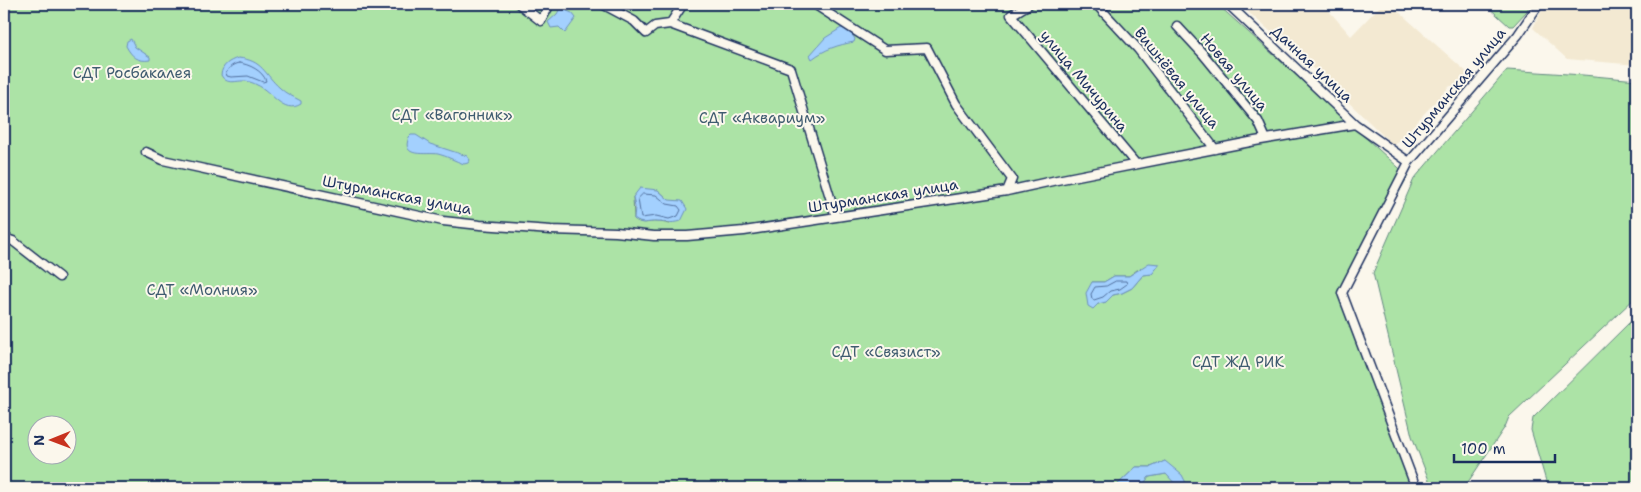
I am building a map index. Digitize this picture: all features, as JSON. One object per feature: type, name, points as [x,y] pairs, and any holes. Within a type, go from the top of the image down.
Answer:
[{"type":"street","points":[[519,4],[541,21],[550,4]]},
{"type":"street","points":[[602,4],[634,21],[646,33],[655,26],[670,24],[791,69],[836,218]]},
{"type":"street","points":[[670,24],[683,4]]},
{"type":"street","points":[[814,4],[885,50],[928,48],[956,104],[1012,179],[1007,191]]},
{"type":"street","name":"улица Мичурина","points":[[1029,4],[1011,15],[1136,164]]},
{"type":"street","name":"Вишнёвая улица","points":[[1096,4],[1138,49],[1215,148]]},
{"type":"street","name":"Дачная улица","points":[[1228,4],[1355,124]]},
{"type":"street","name":"Штурманская улица","points":[[146,152],[163,160],[443,221],[654,236],[687,236],[744,231],[1007,191],[1215,148],[1355,124],[1409,162],[1518,35],[1539,4]]},
{"type":"street","name":"Новая улица","points":[[1177,26],[1203,54],[1258,121],[1266,139]]},
{"type":"street","points":[[1409,162],[1342,293],[1416,488]]},
{"type":"street","points":[[4,238],[13,241],[59,277]]},
{"type":"shaded area","points":[[1239,4],[1323,4],[1351,36],[1382,4],[1390,4],[1469,74],[1459,87],[1450,86],[1394,146],[1317,72]]},
{"type":"shaded area","points":[[1545,4],[1637,4],[1637,65],[1567,59],[1533,28]]},
{"type":"green space","points":[[4,4],[1217,4],[1408,176],[1344,291],[1419,488],[1140,488],[1149,477],[1166,474],[1177,485],[1165,461],[1151,467],[1136,467],[1114,488],[4,488]],"holes":[[[658,190],[669,200],[670,224],[659,222],[643,223],[634,219],[633,197]],[[1159,264],[1152,274],[1143,275],[1132,288],[1113,295],[1106,302],[1098,304],[1092,282],[1104,282],[1114,276],[1129,276],[1137,270]]]},
{"type":"green space","points":[[1485,4],[1530,4],[1527,11],[1513,26],[1509,26]]},
{"type":"green space","points":[[1507,70],[1637,80],[1637,296],[1509,417],[1505,427],[1464,488],[1432,488],[1412,436],[1373,273],[1414,179]]},
{"type":"green space","points":[[1634,318],[1637,318],[1637,488],[1548,488],[1531,430],[1533,418]]},
{"type":"water","points":[[567,4],[567,11],[576,18],[565,33],[559,27],[551,28],[548,22]]},
{"type":"water","points":[[841,28],[849,30],[855,39],[854,42],[832,48],[812,59],[810,55],[825,38]]},
{"type":"water","points":[[131,39],[135,47],[150,57],[150,60],[136,58],[131,53],[126,46],[127,41]]},
{"type":"water","points":[[238,58],[246,59],[258,65],[280,88],[301,101],[301,104],[289,107],[253,83],[246,81],[232,82],[223,78],[221,75],[224,66]]},
{"type":"water","points":[[411,135],[416,135],[430,144],[467,156],[470,160],[464,164],[438,154],[411,152],[407,144]]},
{"type":"water","points":[[640,188],[658,190],[669,200],[682,201],[687,209],[681,221],[643,223],[634,219],[635,207],[633,197]]},
{"type":"water","points":[[1149,263],[1160,264],[1152,274],[1143,275],[1132,288],[1113,295],[1106,302],[1098,304],[1093,309],[1088,306],[1086,293],[1092,282],[1104,282],[1114,276],[1129,276]]},
{"type":"water","points":[[1165,461],[1182,475],[1186,483],[1177,486],[1166,474],[1149,477],[1140,488],[1114,488],[1136,467],[1151,467]]},
{"type":"park label","name":"СДТ Росбакалея","points":[[132,73]]},
{"type":"park label","name":"СДТ «Вагонник»","points":[[452,115]]},
{"type":"park label","name":"СДТ «Аквариум»","points":[[762,118]]},
{"type":"park label","name":"СДТ «Молния»","points":[[202,290]]},
{"type":"park label","name":"СДТ «Связист»","points":[[886,352]]},
{"type":"park label","name":"СДТ ЖД РИК","points":[[1238,362]]}]
